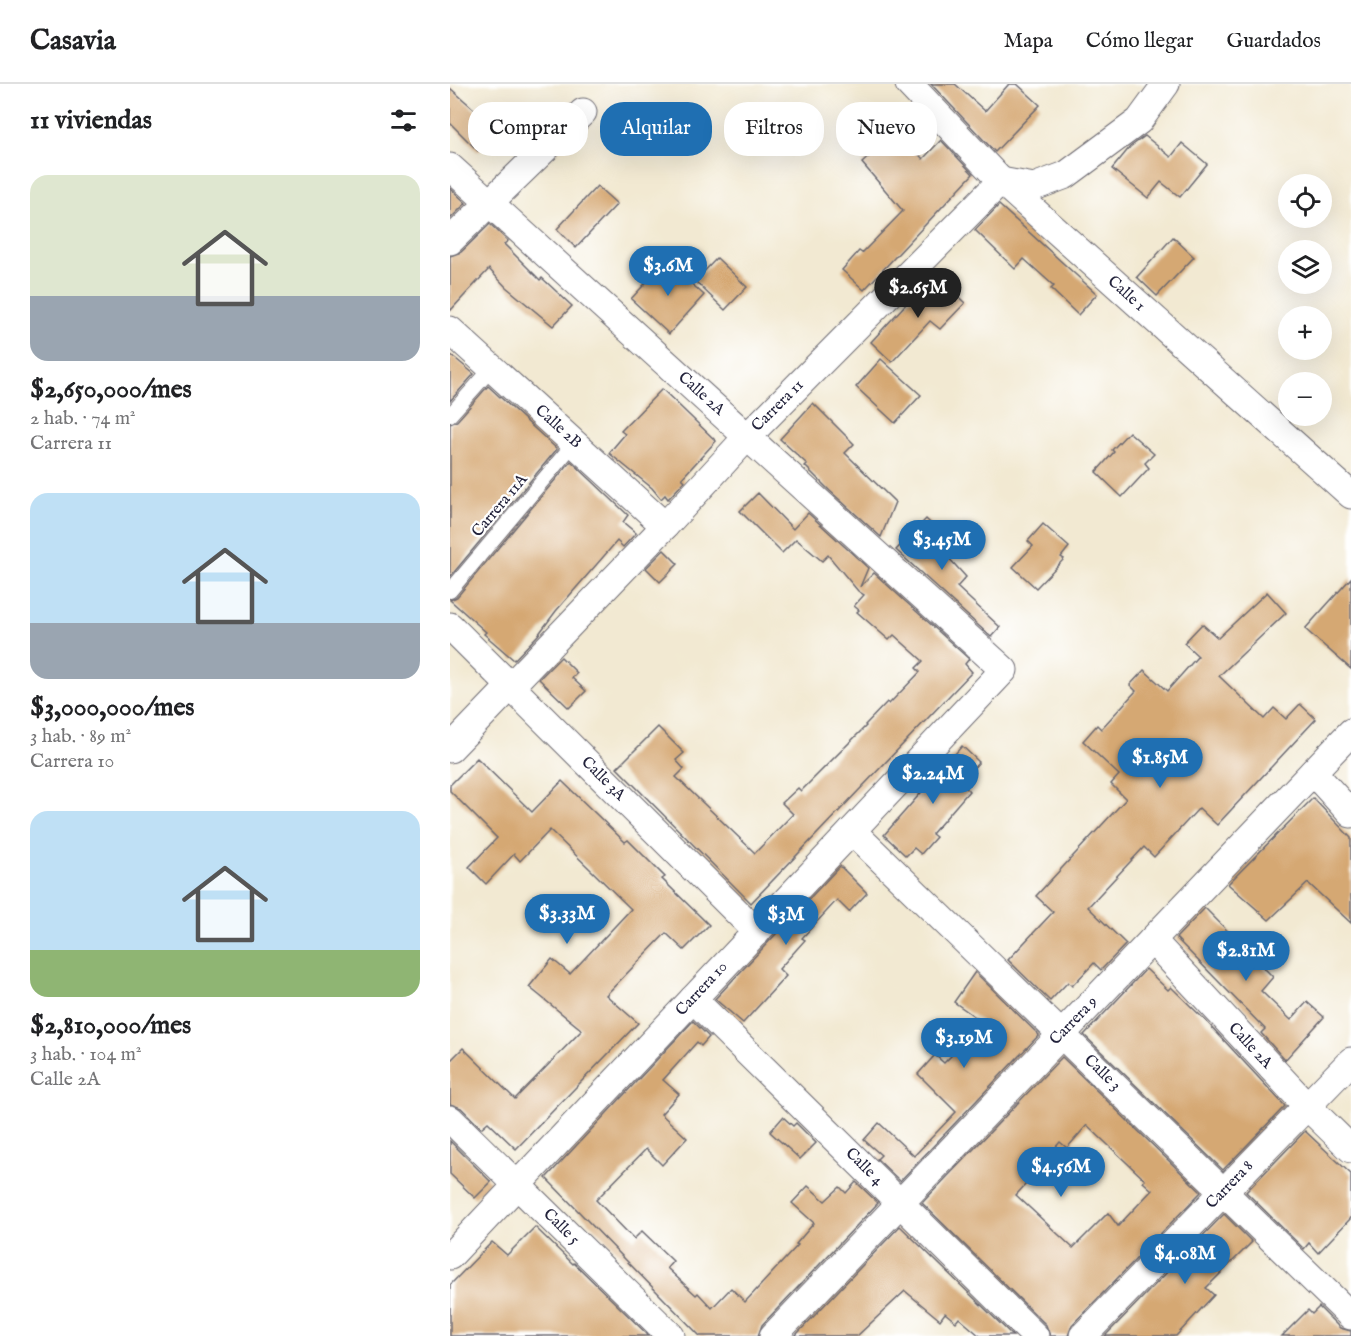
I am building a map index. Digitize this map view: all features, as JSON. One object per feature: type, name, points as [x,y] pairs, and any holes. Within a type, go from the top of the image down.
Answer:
[{"type":"street","name":"Calle 1","points":[[909,84],[1001,181],[1351,495]]},
{"type":"street","points":[[1001,181],[1034,187],[1066,175],[1139,121],[1166,84]]},
{"type":"street","points":[[450,241],[537,156]]},
{"type":"street","name":"Calle 2A","points":[[450,167],[1004,670]]},
{"type":"street","name":"Carrera 11","points":[[450,749],[665,526],[747,437],[1001,181]]},
{"type":"street","name":"Calle 2B","points":[[450,330],[665,526]]},
{"type":"street","name":"Calle 3A","points":[[450,626],[757,932]]},
{"type":"street","name":"Carrera 10","points":[[450,1256],[1004,670]]},
{"type":"street","name":"Carrera 9","points":[[773,1336],[1351,732]]},
{"type":"street","points":[[1313,772],[1351,814]]},
{"type":"street","name":"Calle 3","points":[[852,831],[1351,1316]]},
{"type":"street","name":"Calle 2A","points":[[1152,940],[1307,1106],[1351,1149]]},
{"type":"street","name":"Calle 4","points":[[693,999],[1035,1336]]},
{"type":"street","name":"Carrera 8","points":[[1083,1336],[1351,1061]]},
{"type":"street","name":"Calle 5","points":[[450,1119],[671,1336]]},
{"type":"lane","points":[[450,415],[492,368]]},
{"type":"lane","name":"Carrera 11A","points":[[450,591],[575,442]]},
{"type":"building","points":[[931,84],[955,84],[985,111],[1009,84],[1017,84],[1040,105],[995,152]]},
{"type":"building","points":[[450,88],[468,104],[468,141],[450,123]]},
{"type":"building","points":[[1145,136],[1171,157],[1182,143],[1207,164],[1180,197],[1161,182],[1148,198],[1112,169],[1130,147]]},
{"type":"building","points":[[941,140],[973,174],[864,290],[842,270],[859,251],[862,253],[903,211],[862,163],[870,156],[920,156],[923,159],[926,156],[937,156],[937,144]]},
{"type":"building","points":[[597,186],[617,204],[576,248],[557,229]]},
{"type":"building","points":[[450,188],[466,203],[450,219]]},
{"type":"building","points":[[999,205],[1097,294],[1078,315],[1051,289],[1054,286],[1024,259],[1015,269],[975,230]]},
{"type":"building","points":[[490,224],[508,241],[504,244],[540,280],[542,278],[572,306],[553,326],[506,287],[489,269],[450,311],[450,256],[461,252]]},
{"type":"building","points":[[1173,237],[1194,257],[1157,296],[1137,277]]},
{"type":"building","points":[[717,258],[747,287],[725,310],[695,281]]},
{"type":"building","points":[[666,261],[704,295],[669,334],[631,299]]},
{"type":"building","points":[[939,279],[965,303],[940,329],[930,321],[892,362],[871,342],[917,292],[922,297]]},
{"type":"building","points":[[450,354],[474,374],[450,401]]},
{"type":"building","points":[[881,359],[921,395],[895,423],[856,387]]},
{"type":"building","points":[[488,386],[557,449],[450,577],[450,424],[457,421]]},
{"type":"building","points":[[662,389],[716,441],[682,478],[685,481],[668,499],[665,495],[661,499],[652,488],[609,453],[625,434],[621,431]]},
{"type":"building","points":[[813,403],[854,444],[845,453],[895,502],[881,537],[830,491],[805,466],[807,464],[780,439]]},
{"type":"building","points":[[1129,432],[1154,454],[1145,463],[1149,468],[1122,497],[1096,472]]},
{"type":"building","points":[[571,461],[628,515],[623,522],[636,533],[623,547],[617,541],[514,660],[450,600],[457,597]]},
{"type":"building","points":[[758,493],[793,529],[808,513],[868,568],[860,587],[874,573],[969,659],[965,664],[972,672],[751,903],[617,768],[658,727],[684,753],[676,760],[684,769],[676,777],[755,853],[793,814],[782,803],[798,788],[801,791],[887,702],[889,704],[920,672],[916,668],[923,661],[894,635],[889,640],[857,612],[859,610],[854,606],[864,595],[828,555],[822,561],[796,539],[782,553],[740,511]]},
{"type":"building","points":[[926,519],[955,547],[947,556],[966,577],[957,587],[1000,627],[991,637],[896,550]]},
{"type":"building","points":[[1043,524],[1069,547],[1061,557],[1064,559],[1036,588],[1013,567],[1033,546],[1028,541]]},
{"type":"building","points":[[664,550],[678,564],[660,582],[646,568]]},
{"type":"building","points":[[1351,578],[1351,669],[1305,629]]},
{"type":"building","points":[[1267,592],[1286,613],[1219,676],[1264,719],[1274,708],[1286,719],[1300,704],[1316,719],[1217,825],[1199,808],[1154,857],[1144,847],[1088,907],[1126,944],[1101,970],[1094,963],[1072,986],[1068,982],[1050,1001],[1008,960],[1053,912],[1036,896],[1126,799],[1111,784],[1119,775],[1083,741],[1097,725],[1101,729],[1136,691],[1130,685],[1144,670],[1167,691],[1198,656],[1184,643],[1202,624],[1218,638]]},
{"type":"building","points":[[561,657],[577,673],[572,678],[586,691],[569,708],[539,679]]},
{"type":"building","points":[[962,746],[979,762],[961,782],[969,791],[932,834],[936,837],[921,854],[914,848],[906,856],[884,835]]},
{"type":"building","points":[[477,758],[532,812],[562,781],[625,842],[628,840],[665,877],[662,879],[709,925],[684,950],[666,933],[606,995],[638,1023],[516,1149],[488,1122],[481,1128],[461,1108],[450,1104],[450,1061],[463,1048],[515,1099],[582,1030],[529,987],[552,959],[570,974],[631,909],[550,830],[520,861],[514,854],[486,884],[469,867],[497,838],[450,791],[450,785]]},
{"type":"building","points":[[1313,798],[1351,838],[1351,923],[1308,883],[1269,920],[1228,884]]},
{"type":"building","points":[[840,866],[867,893],[849,912],[837,900],[802,938],[805,940],[779,969],[786,976],[743,1023],[715,999]]},
{"type":"building","points":[[1205,908],[1273,977],[1261,991],[1291,1020],[1307,1002],[1324,1017],[1285,1060],[1261,1033],[1265,1029],[1176,938]]},
{"type":"building","points":[[1146,969],[1168,990],[1171,987],[1206,1021],[1285,1106],[1223,1170],[1084,1035]]},
{"type":"building","points":[[975,972],[1039,1035],[900,1181],[877,1159],[881,1155],[864,1140],[879,1123],[914,1156],[956,1112],[918,1074],[935,1055],[944,1063],[984,1023],[954,1002]]},
{"type":"building","points":[[693,1021],[709,1037],[701,1046],[697,1042],[663,1080],[679,1094],[661,1114],[687,1138],[662,1165],[646,1149],[596,1200],[634,1239],[642,1231],[673,1261],[667,1268],[696,1295],[698,1293],[712,1308],[731,1288],[745,1302],[798,1245],[796,1244],[814,1223],[792,1203],[808,1186],[825,1201],[840,1187],[846,1193],[856,1182],[878,1203],[762,1325],[758,1336],[700,1336],[546,1178]]},
{"type":"building","points":[[1062,1057],[1201,1192],[1072,1325],[1068,1336],[1050,1336],[1046,1325],[922,1203]],"holes":[[[1087,1125],[1145,1180],[1143,1182],[1152,1190],[1118,1226],[1108,1213],[1073,1248],[1016,1195],[1060,1142],[1067,1148]]]},
{"type":"building","points":[[783,1117],[793,1126],[796,1123],[816,1143],[800,1159],[770,1132]]},
{"type":"building","points":[[1305,1131],[1351,1174],[1351,1218],[1318,1253],[1309,1243],[1304,1249],[1246,1192]]},
{"type":"building","points":[[450,1141],[491,1182],[475,1198],[450,1174]]},
{"type":"building","points":[[1224,1214],[1252,1242],[1206,1288],[1214,1295],[1176,1336],[1105,1336]]},
{"type":"building","points":[[900,1226],[1013,1336],[980,1336],[959,1318],[956,1322],[945,1313],[940,1320],[905,1291],[857,1336],[795,1336]]},
{"type":"building","points":[[535,1227],[649,1336],[450,1336],[450,1285],[492,1242],[507,1255]]},
{"type":"building","points":[[1319,1307],[1340,1328],[1351,1331],[1351,1336],[1282,1336],[1308,1310],[1312,1314]]}]
